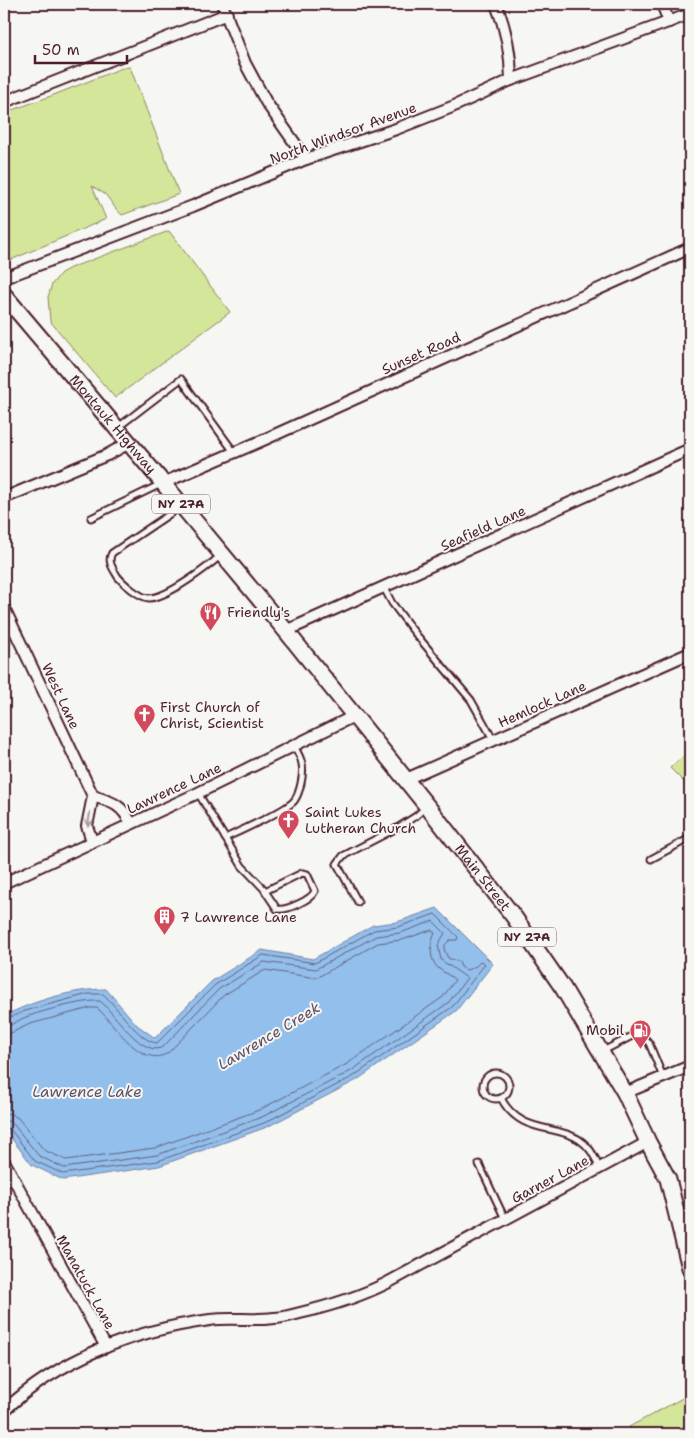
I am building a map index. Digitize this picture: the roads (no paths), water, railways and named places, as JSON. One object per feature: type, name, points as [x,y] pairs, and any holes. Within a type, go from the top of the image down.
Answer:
[{"type":"main road","name":"Montauk Highway","points":[[4,295],[163,483],[354,716]]},
{"type":"main road","name":"Main Street","points":[[354,716],[514,917],[563,988],[625,1093],[668,1180],[690,1268]]},
{"type":"street","points":[[222,4],[245,63],[266,102],[306,159]]},
{"type":"street","points":[[496,4],[509,44],[512,80]]},
{"type":"street","points":[[662,4],[669,22]]},
{"type":"street","points":[[4,102],[227,14]]},
{"type":"street","name":"North Windsor Avenue","points":[[4,278],[193,206],[306,159],[436,114],[512,80],[690,14]]},
{"type":"street","name":"Sunset Road","points":[[163,483],[690,248]]},
{"type":"street","points":[[4,498],[107,455],[129,443]]},
{"type":"street","name":"Seafield Lane","points":[[286,632],[690,449]]},
{"type":"street","name":"West Lane","points":[[4,608],[93,796]]},
{"type":"street","name":"Hemlock Lane","points":[[404,780],[690,653]]},
{"type":"street","name":"Lawrence Lane","points":[[4,883],[198,793],[354,716]]},
{"type":"street","points":[[92,841],[87,826],[93,796],[111,802],[125,810],[131,823]]},
{"type":"street","points":[[625,1093],[690,1066]]},
{"type":"street","name":"Garner Lane","points":[[465,1240],[648,1142]]},
{"type":"street","name":"Manatuck Lane","points":[[4,1161],[106,1347],[153,1331],[210,1320],[274,1319],[331,1306],[380,1286],[465,1240]]},
{"type":"street","points":[[4,1411],[37,1383],[58,1370],[106,1347]]},
{"type":"lane","points":[[116,428],[181,378],[234,452]]},
{"type":"lane","points":[[91,518],[163,483]]},
{"type":"lane","points":[[182,506],[112,553],[110,557],[111,565],[124,584],[146,598],[154,597],[174,589],[198,575],[222,554]]},
{"type":"lane","points":[[384,588],[392,603],[414,632],[471,700],[494,741]]},
{"type":"lane","points":[[225,838],[280,810],[293,801],[302,776],[302,764],[294,745]]},
{"type":"lane","points":[[198,793],[242,866],[265,891],[276,909],[283,911],[312,896],[315,891],[307,874],[302,873],[265,891]]},
{"type":"lane","points":[[358,902],[337,864],[339,860],[343,856],[410,820],[427,806]]},
{"type":"lane","points":[[651,859],[690,838]]},
{"type":"lane","points":[[600,1052],[634,1035],[643,1036],[652,1050],[663,1077]]},
{"type":"lane","points":[[500,1073],[508,1080],[508,1091],[501,1098],[492,1098],[485,1092],[484,1081],[489,1075],[500,1073]]},
{"type":"lane","points":[[501,1098],[504,1104],[520,1120],[580,1138],[595,1155],[600,1168]]},
{"type":"lane","points":[[479,1164],[505,1219]]},
{"type":"water","name":"Lawrence Lake","points":[[437,908],[493,964],[456,1011],[357,1080],[267,1127],[159,1166],[63,1180],[32,1165],[4,1129],[4,1016],[28,1005],[54,997],[80,991],[106,989],[137,1025],[155,1038],[212,981],[262,950],[313,959],[373,925],[397,922]]},
{"type":"place","name":"Friendly's","points":[[211,631]]},
{"type":"place","name":"First Church of Christ, Scientist","points":[[144,734]]},
{"type":"place","name":"Saint Lukes Lutheran Church","points":[[289,839]]},
{"type":"place","name":"7 Lawrence Lane","points":[[164,936]]},
{"type":"place","name":"Mobil","points":[[640,1049]]},
{"type":"water label","name":"Lawrence Creek","points":[[269,1036]]}]
